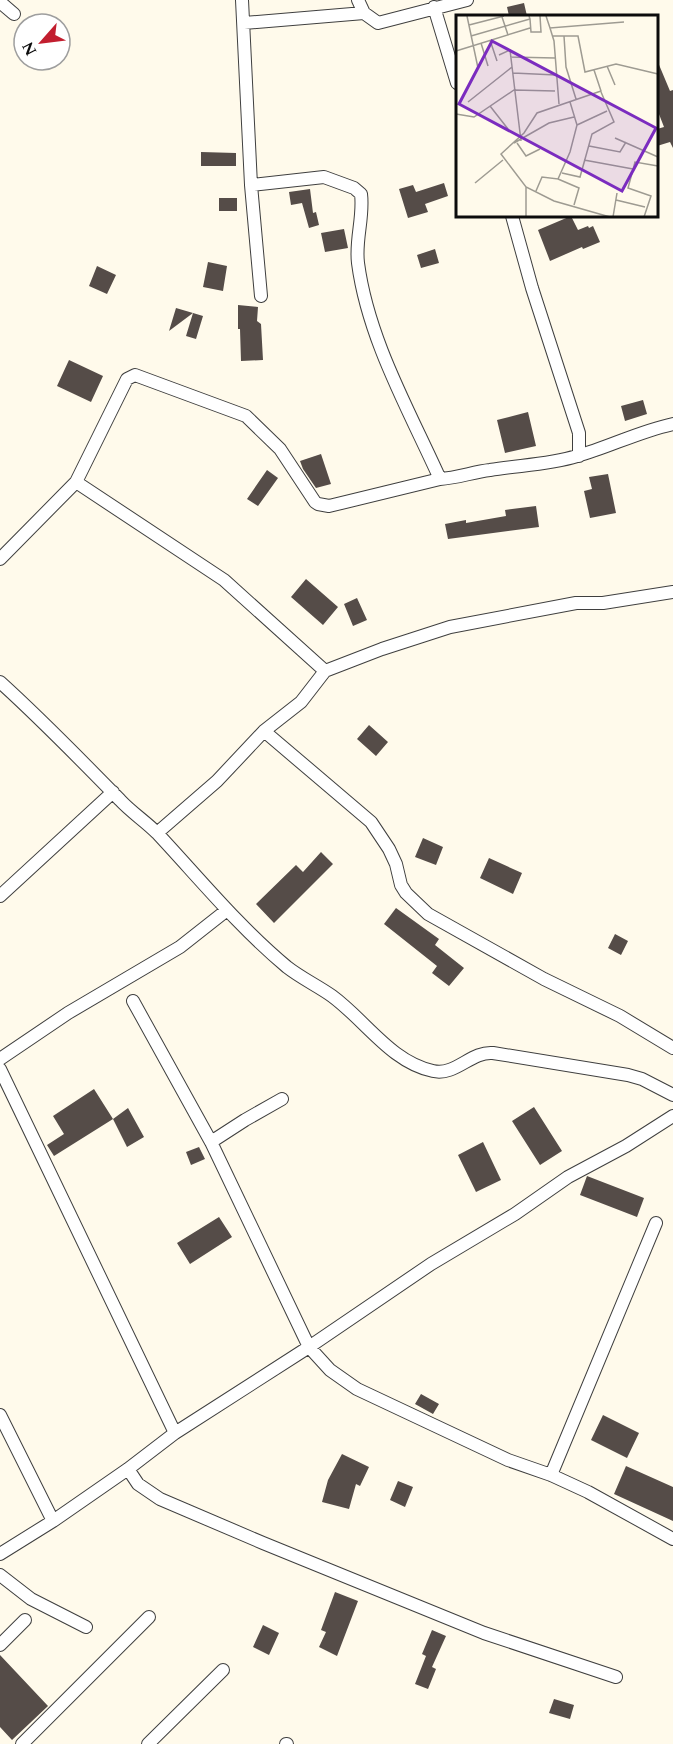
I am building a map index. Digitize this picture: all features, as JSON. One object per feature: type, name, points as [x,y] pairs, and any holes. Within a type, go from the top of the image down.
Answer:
[{"type":"street","points":[[242,0],[251,185],[261,296]]},
{"type":"street","points":[[358,0],[364,14]]},
{"type":"street","points":[[244,24],[364,14],[378,22],[467,0]]},
{"type":"street","points":[[0,2],[12,12]]},
{"type":"street","points":[[434,7],[456,80]]},
{"type":"street","points":[[251,185],[324,177],[354,188],[361,194],[358,261],[366,308],[377,340],[440,479]]},
{"type":"street","points":[[513,218],[532,288],[579,433],[579,456]]},
{"type":"street","points":[[0,559],[76,482],[127,379],[135,375],[246,416],[280,449],[318,504],[329,506],[491,469],[548,464],[579,456],[650,429],[673,424]]},
{"type":"street","points":[[76,482],[224,580],[325,671]]},
{"type":"street","points":[[157,833],[217,781],[264,731],[301,702],[325,671],[382,649],[450,627],[576,603],[603,603],[673,592]]},
{"type":"street","points":[[0,682],[37,715],[157,833],[227,910],[287,967],[332,996],[372,1030],[398,1057],[433,1071],[446,1071],[482,1054],[493,1053],[628,1075],[642,1079],[673,1095]]},
{"type":"street","points":[[264,731],[371,822],[396,864],[397,873],[406,893],[428,914],[544,979],[620,1016],[673,1048]]},
{"type":"street","points":[[0,896],[113,792]]},
{"type":"street","points":[[0,1059],[68,1013],[180,947],[227,910]]},
{"type":"street","points":[[133,1001],[211,1142],[309,1347],[330,1370],[357,1389],[508,1461],[551,1475],[608,1502],[673,1539]]},
{"type":"street","points":[[0,1070],[175,1433]]},
{"type":"street","points":[[211,1142],[282,1099]]},
{"type":"street","points":[[0,1554],[53,1521],[175,1433],[309,1347],[431,1264],[515,1214],[568,1177],[626,1146],[673,1116]]},
{"type":"street","points":[[551,1475],[656,1223]]},
{"type":"street","points":[[0,1415],[53,1521]]},
{"type":"street","points":[[128,1469],[138,1484],[160,1499],[253,1539],[484,1633],[616,1677]]},
{"type":"street","points":[[0,1575],[31,1599],[86,1627]]},
{"type":"street","points":[[22,1744],[149,1617]]},
{"type":"street","points":[[0,1645],[25,1620]]},
{"type":"street","points":[[148,1744],[223,1670]]},
{"type":"building","points":[[524,3],[527,15],[509,15],[507,7]]},
{"type":"building","points":[[658,62],[670,91],[673,90],[673,148],[670,142],[658,146],[658,129],[664,127],[658,112]]},
{"type":"building","points":[[201,152],[236,153],[236,166],[201,166]]},
{"type":"building","points":[[444,183],[448,196],[425,204],[428,212],[408,218],[399,189],[413,185],[416,192]]},
{"type":"building","points":[[310,189],[313,213],[316,212],[319,225],[309,228],[302,203],[291,205],[289,192]]},
{"type":"building","points":[[219,198],[237,198],[237,211],[219,211]]},
{"type":"building","points":[[566,218],[572,218],[578,230],[593,226],[600,242],[550,261],[538,230]]},
{"type":"building","points":[[344,229],[348,248],[325,252],[321,233]]},
{"type":"building","points":[[435,249],[439,263],[421,268],[417,255]]},
{"type":"building","points":[[208,262],[227,266],[223,291],[203,287]]},
{"type":"building","points":[[97,266],[116,275],[107,294],[89,286]]},
{"type":"building","points":[[238,305],[258,307],[257,321],[261,324],[263,360],[241,361]]},
{"type":"building","points":[[176,308],[193,313],[169,331]]},
{"type":"building","points":[[193,313],[203,316],[196,339],[186,336]]},
{"type":"building","points":[[69,360],[103,376],[91,402],[57,386]]},
{"type":"building","points":[[643,400],[647,414],[625,421],[621,406]]},
{"type":"building","points":[[528,412],[536,446],[505,453],[497,420]]},
{"type":"building","points":[[321,454],[331,484],[316,488],[300,461]]},
{"type":"building","points":[[267,470],[278,478],[258,506],[247,499]]},
{"type":"building","points":[[608,474],[616,513],[590,518],[584,491],[592,489],[589,477]]},
{"type":"building","points":[[536,506],[539,527],[448,539],[445,524],[506,516],[505,510]]},
{"type":"building","points":[[306,579],[338,607],[323,625],[291,597]]},
{"type":"building","points":[[357,598],[367,620],[353,626],[344,604]]},
{"type":"building","points":[[369,725],[388,742],[376,756],[357,739]]},
{"type":"building","points":[[423,838],[443,847],[436,865],[415,857]]},
{"type":"building","points":[[321,852],[333,864],[274,923],[256,904],[296,865],[303,872]]},
{"type":"building","points":[[489,858],[522,873],[513,894],[480,878]]},
{"type":"building","points":[[396,908],[439,939],[435,945],[464,968],[449,986],[432,973],[437,966],[384,924]]},
{"type":"building","points":[[615,934],[628,941],[621,955],[608,948]]},
{"type":"building","points":[[94,1089],[113,1119],[54,1156],[47,1145],[64,1134],[53,1116]]},
{"type":"building","points":[[534,1107],[562,1151],[540,1165],[512,1121]]},
{"type":"building","points":[[128,1108],[144,1137],[127,1147],[113,1119]]},
{"type":"building","points":[[483,1142],[501,1180],[476,1192],[458,1155]]},
{"type":"building","points":[[199,1147],[205,1159],[191,1165],[186,1152]]},
{"type":"building","points":[[587,1176],[644,1198],[637,1217],[580,1195]]},
{"type":"building","points":[[219,1217],[232,1237],[190,1264],[177,1243]]},
{"type":"building","points":[[421,1394],[439,1404],[433,1414],[415,1404]]},
{"type":"building","points":[[603,1415],[639,1433],[627,1458],[591,1440]]},
{"type":"building","points":[[342,1454],[369,1467],[360,1486],[356,1484],[349,1509],[322,1502],[328,1480]]},
{"type":"building","points":[[626,1466],[673,1487],[673,1521],[614,1494]]},
{"type":"building","points":[[398,1481],[413,1487],[405,1507],[390,1500]]},
{"type":"building","points":[[335,1592],[358,1601],[337,1656],[319,1647],[326,1632],[321,1630]]},
{"type":"building","points":[[263,1625],[279,1633],[269,1655],[253,1647]]},
{"type":"building","points":[[432,1630],[446,1636],[432,1667],[436,1669],[428,1689],[415,1684],[426,1656],[422,1654]]},
{"type":"building","points":[[0,1655],[48,1706],[12,1740],[0,1727]]},
{"type":"building","points":[[554,1699],[574,1705],[570,1719],[549,1713]]}]
